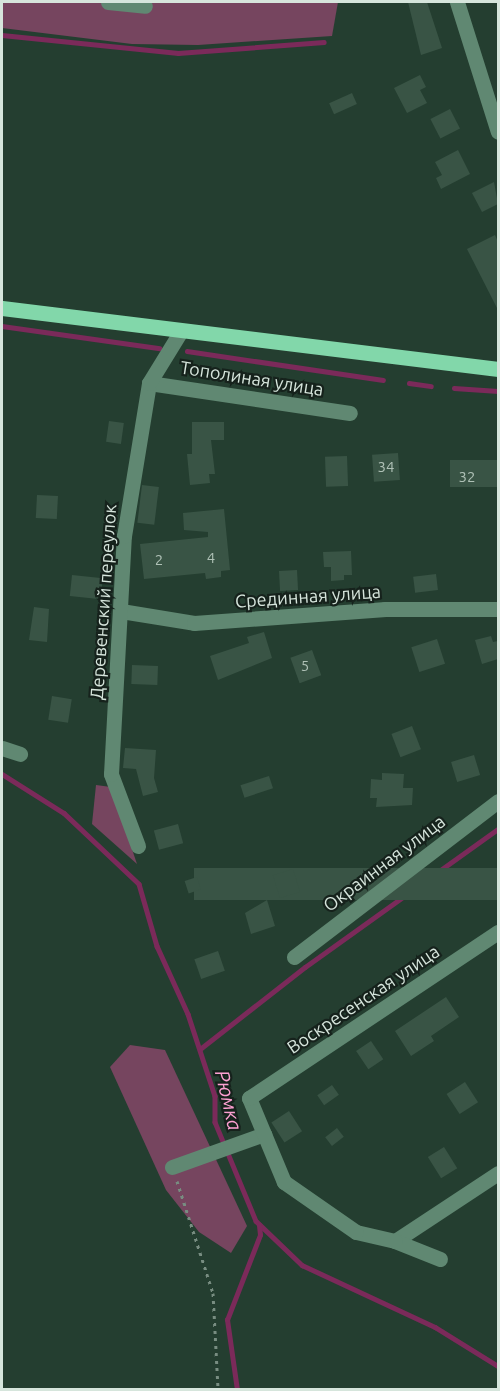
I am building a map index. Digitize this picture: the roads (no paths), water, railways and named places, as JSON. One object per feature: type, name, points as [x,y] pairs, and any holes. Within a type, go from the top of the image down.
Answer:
[{"type":"main road","points":[[2,308],[498,369]]},
{"type":"street","points":[[108,2],[145,6]]},
{"type":"street","points":[[457,2],[498,132]]},
{"type":"street","name":"Деревенский переулок","points":[[138,846],[111,774],[124,536],[148,383],[181,331]]},
{"type":"street","name":"Тополиная улица","points":[[148,383],[350,413]]},
{"type":"street","name":"Срединная улица","points":[[121,611],[194,623],[385,609],[498,609]]},
{"type":"street","points":[[2,748],[20,754]]},
{"type":"street","name":"Окраинная улица","points":[[294,957],[498,801]]},
{"type":"street","name":"Воскресенская улица","points":[[264,1134],[249,1098],[498,932]]},
{"type":"street","points":[[172,1167],[264,1134],[284,1182],[356,1232],[395,1241],[440,1259]]},
{"type":"street","points":[[395,1241],[498,1173]]},
{"type":"waterway","points":[[2,35],[178,53],[324,42]]},
{"type":"waterway","points":[[2,326],[159,348]]},
{"type":"waterway","points":[[187,351],[383,380]]},
{"type":"waterway","points":[[409,383],[431,386]]},
{"type":"waterway","points":[[454,388],[498,391]]},
{"type":"waterway","name":"Рюмка","points":[[2,774],[64,813],[139,884],[157,946],[188,1014],[215,1096],[215,1122],[256,1221],[302,1265],[435,1327],[498,1366]]},
{"type":"waterway","points":[[200,1049],[305,967],[498,829]]},
{"type":"waterway","points":[[237,1390],[227,1320],[260,1235],[259,1225]]}]
